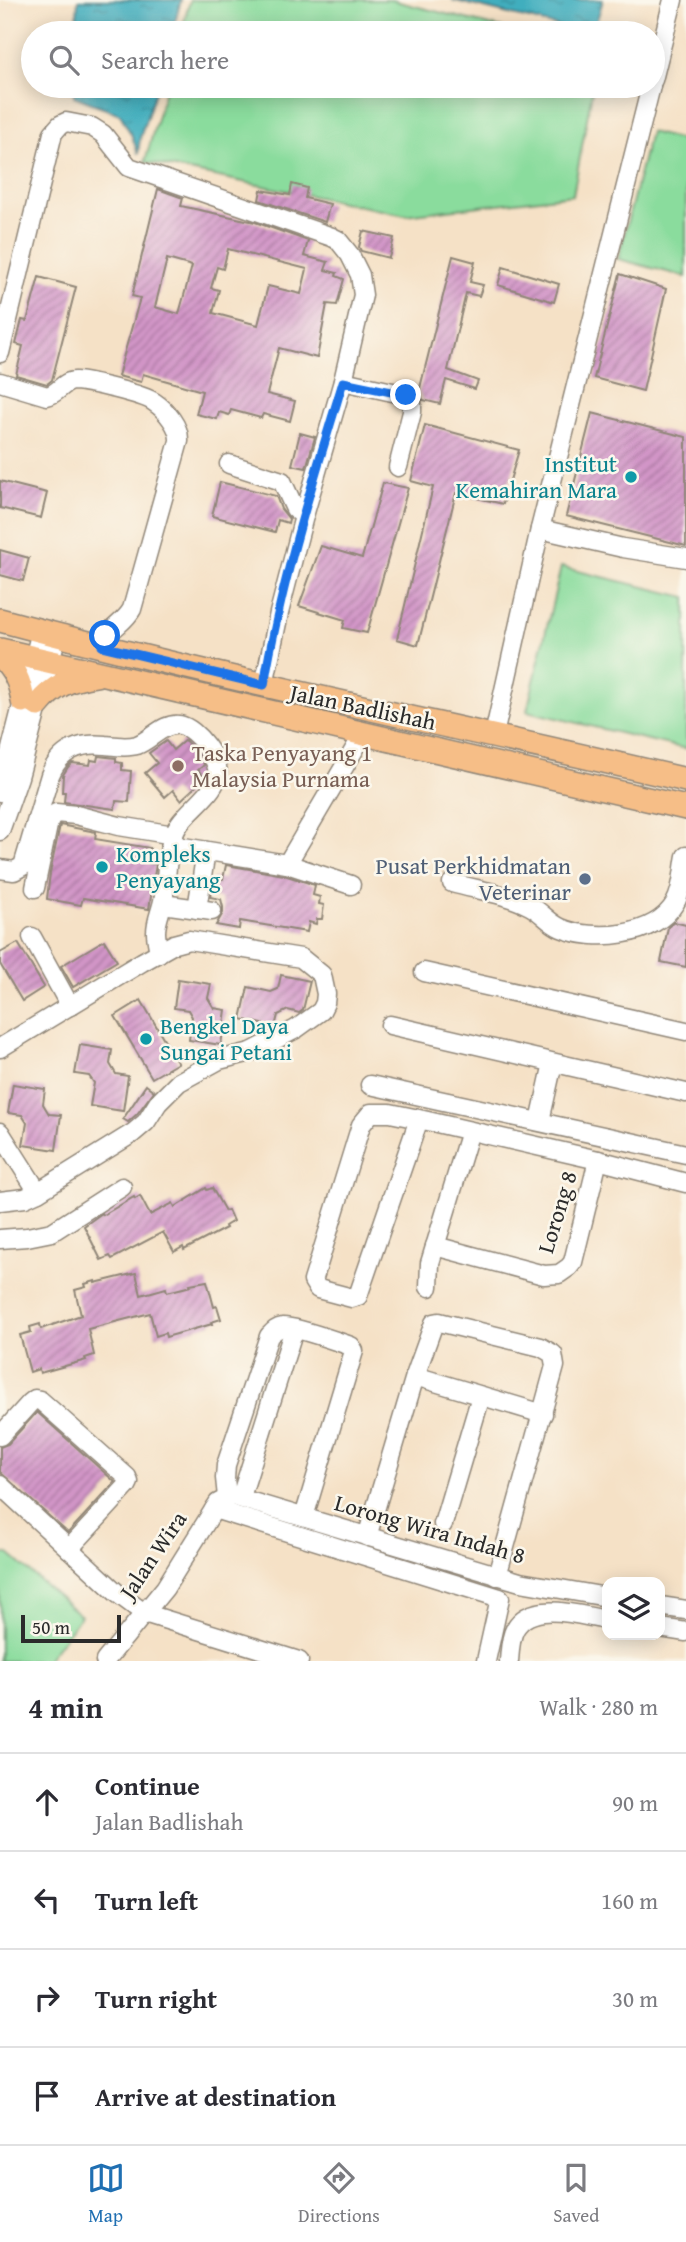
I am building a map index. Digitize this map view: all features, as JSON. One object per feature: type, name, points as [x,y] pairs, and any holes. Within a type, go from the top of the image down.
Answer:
[{"type":"main road","name":"Jalan Badlishah","points":[[0,620],[264,685],[686,780]]},
{"type":"main road","name":"Jalan Badlishah","points":[[0,650],[686,808]]},
{"type":"main road","points":[[0,655],[10,664],[31,703],[59,684],[102,674]]},
{"type":"street","points":[[665,32],[673,0]]},
{"type":"street","points":[[494,735],[540,529],[648,98]]},
{"type":"street","points":[[0,353],[53,133],[60,125],[72,122],[92,127],[103,134],[129,167],[338,240],[355,265],[363,289],[343,382],[303,516],[264,685]]},
{"type":"street","points":[[0,382],[47,396],[54,395],[74,381],[142,396],[155,402],[178,428],[179,441],[132,608],[129,615],[105,636],[102,646]]},
{"type":"street","points":[[343,382],[406,395],[412,402],[412,412],[398,467]]},
{"type":"street","points":[[229,464],[282,481],[295,509],[303,516]]},
{"type":"street","points":[[540,529],[622,548],[686,558]]},
{"type":"street","points":[[0,792],[31,703],[49,633]]},
{"type":"street","points":[[0,831],[19,777],[31,703]]},
{"type":"street","points":[[0,869],[14,871],[23,866],[50,775],[66,752],[82,744],[138,744],[168,726],[178,724],[195,733],[215,758],[218,769],[213,786],[183,820],[173,840],[156,933],[159,953]]},
{"type":"street","points":[[287,864],[363,733]]},
{"type":"street","points":[[35,888],[48,826],[51,817],[56,813],[76,815],[206,851],[287,864],[351,885]]},
{"type":"street","points":[[163,904],[204,910],[206,851]]},
{"type":"street","points":[[452,883],[532,906],[558,927],[566,930],[600,935],[622,934],[648,925],[670,910],[679,895],[686,856]]},
{"type":"street","points":[[32,937],[70,1006]]},
{"type":"street","points":[[0,1048],[182,942],[200,940],[293,955],[308,961],[322,975],[326,993],[321,1011],[288,1034],[251,1052],[219,1060],[195,1072],[170,1090],[146,1122],[133,1133],[38,1192],[25,1198],[0,1201]]},
{"type":"street","points":[[424,972],[685,1028]]},
{"type":"street","points":[[390,1025],[686,1093]]},
{"type":"street","points":[[540,1121],[553,1063]]},
{"type":"street","points":[[370,1085],[686,1154]]},
{"type":"street","points":[[419,1119],[358,1296],[352,1298],[318,1289],[313,1281],[361,1125],[371,1113],[419,1119],[686,1183]]},
{"type":"street","points":[[429,1287],[430,1263],[470,1131]]},
{"type":"street","points":[[0,1132],[38,1192]]},
{"type":"street","name":"Lorong 8","points":[[435,1246],[544,1275],[564,1272],[573,1262],[577,1250],[598,1160]]},
{"type":"street","points":[[0,1239],[52,1232],[121,1187]]},
{"type":"street","points":[[366,1536],[432,1326],[439,1322],[550,1351],[555,1358],[502,1577],[486,1661]]},
{"type":"street","name":"Jalan Wira","points":[[105,1661],[172,1578],[227,1501],[294,1329],[351,1346],[354,1351],[304,1517]]},
{"type":"street","points":[[415,1376],[543,1414]]},
{"type":"street","points":[[443,1524],[481,1396]]},
{"type":"street","points":[[0,1436],[30,1403],[35,1399],[40,1400],[127,1477],[127,1486],[69,1549]]},
{"type":"street","points":[[0,1485],[117,1593],[144,1613],[299,1661]]},
{"type":"street","points":[[227,1501],[500,1598]]},
{"type":"street","name":"Lorong Wira Indah 8","points":[[227,1501],[304,1517],[502,1577],[602,1596]]},
{"type":"street","points":[[665,1607],[686,1610]]},
{"type":"street","points":[[509,1661],[515,1629],[527,1615],[549,1612],[602,1619]]},
{"type":"street","points":[[665,1629],[686,1632]]},
{"type":"green space","points":[[190,0],[391,0],[474,21],[184,21]]},
{"type":"green space","points":[[163,98],[591,98],[573,195],[405,215],[145,162]]},
{"type":"green space","points":[[650,132],[686,141],[686,277],[618,259]]},
{"type":"green space","points":[[561,567],[686,597],[686,749],[527,711]]},
{"type":"green space","points":[[0,1554],[9,1554],[81,1616],[46,1661],[0,1661]]},
{"type":"water","points":[[78,0],[181,0],[175,21],[77,21]]},
{"type":"water","points":[[452,0],[603,0],[597,21],[537,21]]},
{"type":"water","points":[[79,98],[153,98],[140,138],[138,154],[120,114]]},
{"type":"building","points":[[292,184],[307,188],[305,198],[330,204],[325,222],[259,200],[261,190],[290,195]]},
{"type":"building","points":[[158,189],[183,198],[181,206],[255,222],[308,241],[304,256],[328,262],[325,270],[337,273],[336,276],[344,279],[337,305],[327,304],[317,358],[279,348],[267,394],[295,401],[290,421],[263,414],[261,418],[231,410],[229,415],[219,412],[217,419],[196,414],[202,391],[143,374],[141,382],[118,376],[140,298],[132,296]],"holes":[[[228,249],[307,269],[301,294],[268,286],[258,325],[213,313],[219,290],[211,288],[217,267],[223,269]],[[167,259],[192,266],[179,314],[155,307]]]},
{"type":"building","points":[[363,231],[394,238],[389,258],[361,251],[359,247]]},
{"type":"building","points":[[453,256],[475,262],[470,282],[483,285],[479,296],[466,293],[448,370],[478,381],[475,389],[446,380],[440,404],[423,400],[419,392]]},
{"type":"building","points":[[503,267],[559,284],[554,302],[498,285]]},
{"type":"building","points":[[620,274],[666,289],[643,391],[594,378]]},
{"type":"building","points":[[39,277],[76,287],[52,380],[47,384],[16,375],[23,346],[16,344],[22,320],[27,321]]},
{"type":"building","name":"Institut Kemahiran Mara","points":[[592,413],[686,437],[686,546],[566,516]]},
{"type":"building","points":[[425,425],[519,450],[503,504],[456,493],[418,645],[397,639],[433,487],[411,481]]},
{"type":"building","points":[[300,433],[315,437],[306,468],[292,465]]},
{"type":"building","points":[[0,481],[47,493],[41,518],[0,508]]},
{"type":"building","points":[[220,482],[276,496],[289,519],[288,523],[278,520],[275,532],[212,516]]},
{"type":"building","points":[[383,483],[408,488],[367,633],[343,628],[345,620],[299,606],[321,546],[362,558]]},
{"type":"building","points":[[0,550],[29,558],[23,581],[0,575]]},
{"type":"building","name":"Taska Penyayang 1 Malaysia Purnama","points":[[185,740],[202,760],[204,765],[198,770],[205,778],[181,800],[173,790],[165,797],[145,773],[157,763],[149,753],[166,741],[173,750]]},
{"type":"building","name":"Kompleks Penyayang","points":[[98,756],[116,758],[116,762],[122,763],[122,770],[131,771],[129,802],[116,801],[115,809],[64,802],[63,775],[68,767],[72,763],[90,765],[91,760],[97,761]]},
{"type":"building","name":"Kompleks Penyayang","points":[[60,825],[96,832],[95,839],[150,848],[147,863],[156,864],[149,909],[83,898],[81,905],[47,899]]},
{"type":"building","name":"Kompleks Penyayang","points":[[226,865],[284,875],[315,885],[313,895],[320,897],[319,904],[324,905],[322,919],[317,919],[316,924],[309,922],[307,932],[240,921],[239,929],[216,925],[223,913],[223,907],[221,899],[210,897],[213,878],[223,879]]},
{"type":"building","points":[[674,922],[686,925],[686,967],[661,962],[668,927]]},
{"type":"building","name":"Bengkel Daya Sungai Petani","points":[[104,940],[117,961],[73,987],[61,966]]},
{"type":"building","points":[[18,943],[44,987],[22,1001],[0,964],[0,953]]},
{"type":"building","name":"Bengkel Daya Sungai Petani","points":[[281,975],[310,981],[303,1010],[299,1013],[288,1010],[278,1015],[275,1027],[241,1019],[248,987],[271,992],[278,989]]},
{"type":"building","name":"Bengkel Daya Sungai Petani","points":[[178,979],[211,984],[208,998],[214,1008],[226,1010],[221,1045],[189,1040],[192,1017],[188,1010],[174,1008]]},
{"type":"building","name":"Bengkel Daya Sungai Petani","points":[[141,1000],[178,1063],[152,1078],[115,1016]]},
{"type":"building","name":"Bengkel Daya Sungai Petani","points":[[80,1045],[112,1050],[110,1064],[116,1074],[128,1076],[123,1111],[90,1106],[94,1083],[89,1076],[75,1074]]},
{"type":"building","points":[[13,1084],[45,1089],[43,1104],[49,1114],[61,1115],[56,1150],[23,1145],[27,1123],[22,1115],[8,1113]]},
{"type":"building","points":[[146,1085],[154,1091],[128,1122],[123,1119]]},
{"type":"building","points":[[206,1188],[212,1188],[233,1221],[225,1226],[226,1228],[184,1250],[183,1247],[174,1252],[163,1232],[112,1259],[110,1256],[101,1260],[84,1226],[102,1213],[103,1215],[134,1197],[135,1199],[140,1196],[150,1215],[173,1203],[175,1207]]},
{"type":"building","points":[[136,1273],[141,1295],[166,1288],[167,1292],[207,1281],[214,1307],[217,1306],[221,1319],[166,1337],[165,1333],[156,1336],[150,1313],[88,1329],[94,1355],[85,1358],[86,1360],[40,1373],[39,1369],[30,1372],[20,1335],[31,1332],[30,1327],[40,1324],[41,1329],[81,1315],[75,1290],[86,1287],[85,1284]]},
{"type":"building","points":[[37,1412],[115,1482],[68,1533],[0,1472],[0,1447],[8,1444]]},
{"type":"place","name":"Institut Kemahiran Mara","points":[[631,477]]},
{"type":"place","name":"Taska Penyayang 1 Malaysia Purnama","points":[[178,766]]},
{"type":"place","name":"Kompleks Penyayang","points":[[102,867]]},
{"type":"place","name":"Pusat Perkhidmatan Veterinar","points":[[585,879]]},
{"type":"place","name":"Bengkel Daya Sungai Petani","points":[[146,1039]]},
{"type":"route","points":[[105,636],[102,646],[264,685],[303,516],[343,382],[406,395]]}]
